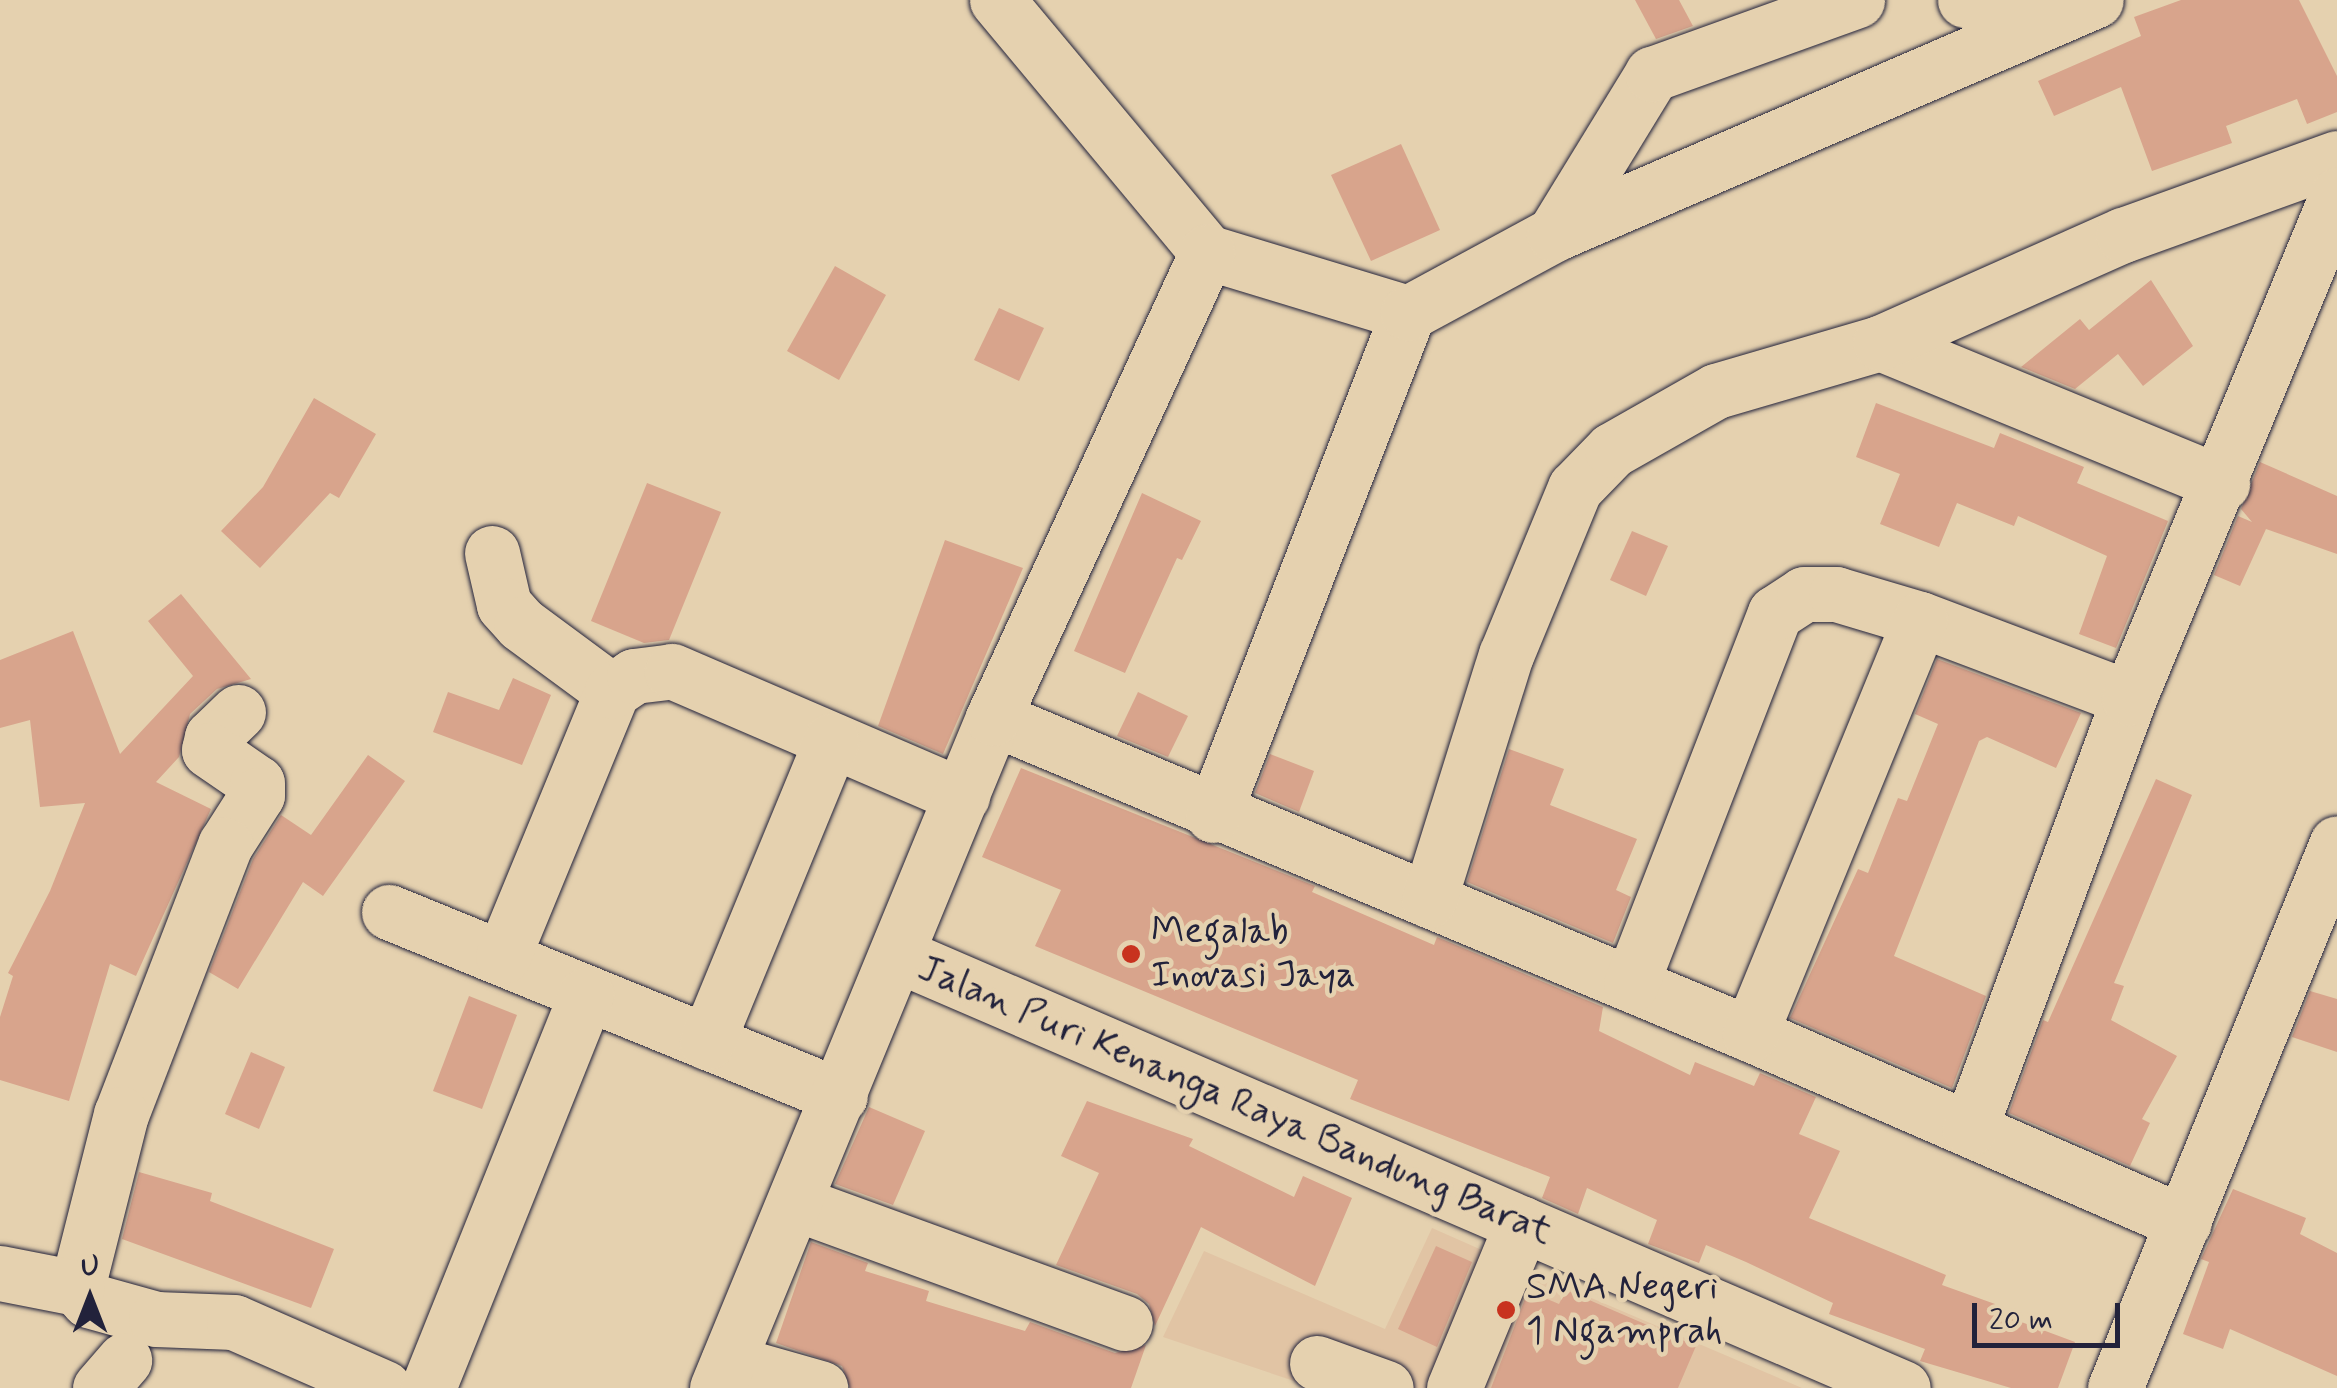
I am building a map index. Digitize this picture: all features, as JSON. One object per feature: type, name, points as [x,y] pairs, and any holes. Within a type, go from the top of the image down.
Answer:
[{"type":"street","points":[[997,0],[1207,252],[1408,313]]},
{"type":"street","points":[[1554,234],[1652,74],[1857,0]]},
{"type":"street","points":[[1965,0],[2080,6]]},
{"type":"street","points":[[1213,815],[1408,313],[1554,234],[2080,6]]},
{"type":"street","points":[[1429,900],[1506,655],[1574,488],[1612,450],[1716,391],[1880,343],[2124,235],[2337,158]]},
{"type":"street","points":[[1970,1128],[2129,698],[2222,482],[2337,196]]},
{"type":"street","points":[[820,1388],[722,1375],[993,718],[1207,252]]},
{"type":"street","points":[[1880,343],[2222,482]]},
{"type":"street","points":[[492,553],[504,605],[560,656],[612,691]]},
{"type":"street","points":[[1631,984],[1775,613],[1804,594],[1836,594],[1920,619],[2129,698]]},
{"type":"street","points":[[1750,1034],[1920,619]]},
{"type":"street","points":[[503,956],[612,691],[634,676],[672,671],[962,796]]},
{"type":"street","points":[[77,1288],[121,1114],[153,1026],[224,845],[257,795],[257,783],[209,750],[212,737],[238,712]]},
{"type":"street","points":[[993,718],[1213,815],[1750,1034],[2184,1223]]},
{"type":"street","points":[[708,1042],[831,741]]},
{"type":"street","points":[[2130,1383],[2184,1223],[2337,844]]},
{"type":"street","points":[[388,912],[840,1096]]},
{"type":"street","name":"Jalan Puri Kenanga Raya Bandung Barat","points":[[898,955],[1904,1388]]},
{"type":"street","points":[[428,1388],[586,994]]},
{"type":"street","points":[[795,1203],[1125,1323]]},
{"type":"street","points":[[1454,1388],[1522,1224]]},
{"type":"street","points":[[0,1273],[77,1288],[88,1300],[156,1319],[234,1322],[384,1388]]},
{"type":"street","points":[[1317,1363],[1386,1388]]},
{"type":"shaded area","name":"SMA Negeri 1 Ngamprah","points":[[1432,1228],[1802,1388],[1315,1388],[1163,1337],[1204,1251],[1385,1329]]},
{"type":"building","points":[[1635,0],[1679,0],[1693,26],[1656,39]]},
{"type":"building","points":[[2181,0],[2299,0],[2337,76],[2337,112],[2307,124],[2297,99],[2226,126],[2232,143],[2152,171],[2121,87],[2054,116],[2038,81],[2141,36],[2134,17]]},
{"type":"building","points":[[1401,144],[1440,230],[1371,261],[1331,175]]},
{"type":"building","points":[[835,266],[886,295],[839,380],[787,351]]},
{"type":"building","points":[[2151,280],[2193,346],[2143,386],[2118,354],[2075,389],[2021,367],[2080,319],[2089,330]]},
{"type":"building","points":[[999,308],[1044,328],[1019,381],[974,360]]},
{"type":"building","points":[[314,398],[376,434],[339,498],[330,493],[260,568],[221,531],[263,487]]},
{"type":"building","points":[[1876,403],[1994,448],[2000,433],[2084,467],[2077,483],[2168,521],[2116,648],[2079,634],[2107,556],[2018,516],[2014,526],[1957,503],[1939,547],[1880,524],[1900,474],[1856,457]]},
{"type":"building","points":[[2260,462],[2337,496],[2337,554],[2266,529],[2240,586],[2214,575],[2238,516],[2252,522],[2241,509]]},
{"type":"building","points":[[647,483],[721,512],[669,640],[644,643],[591,621]]},
{"type":"building","points":[[1142,493],[1201,521],[1182,560],[1177,558],[1125,673],[1074,651]]},
{"type":"building","points":[[1632,531],[1668,546],[1646,596],[1610,580]]},
{"type":"building","points":[[945,540],[1023,568],[943,754],[878,726]]},
{"type":"building","points":[[181,594],[251,679],[217,689],[190,714],[179,757],[156,782],[211,809],[136,976],[110,964],[69,1101],[0,1080],[0,1017],[13,976],[8,973],[50,891],[85,803],[40,807],[30,720],[0,728],[0,660],[73,631],[120,754],[193,676],[148,621]]},
{"type":"building","points":[[1937,659],[2081,713],[2056,768],[1987,737],[1979,741],[1894,956],[1986,996],[1952,1088],[1790,1018],[1858,869],[1868,873],[1898,798],[1907,801],[1938,724],[1915,714]]},
{"type":"building","points":[[513,678],[551,695],[522,765],[433,732],[448,692],[499,710]]},
{"type":"building","points":[[1138,692],[1188,716],[1168,757],[1117,736]]},
{"type":"building","points":[[1509,749],[1564,769],[1550,805],[1637,839],[1616,890],[1631,897],[1613,943],[1467,882]]},
{"type":"building","points":[[1270,754],[1314,771],[1299,812],[1255,793]]},
{"type":"building","points":[[368,755],[405,781],[323,896],[303,882],[238,989],[209,972],[253,859],[281,815],[311,835]]},
{"type":"building","points":[[1021,768],[1315,886],[1312,892],[1434,945],[1437,937],[1603,1007],[1599,1031],[1690,1075],[1695,1062],[1754,1086],[1760,1073],[1816,1097],[1799,1134],[1840,1151],[1809,1218],[1946,1275],[1942,1285],[1995,1304],[1992,1311],[2075,1342],[2058,1388],[2011,1388],[1920,1361],[1925,1349],[1829,1314],[1833,1303],[1746,1262],[1706,1245],[1699,1263],[1648,1244],[1657,1220],[1587,1188],[1578,1214],[1542,1198],[1550,1177],[1350,1099],[1358,1080],[1035,946],[1061,890],[982,857]]},
{"type":"building","points":[[2156,779],[2192,795],[2114,983],[2124,986],[2111,1020],[2177,1056],[2142,1119],[2150,1123],[2130,1166],[2009,1113],[2043,1020],[2048,1022]]},
{"type":"building","points":[[2310,991],[2337,999],[2337,1052],[2292,1037]]},
{"type":"building","points":[[469,996],[517,1015],[482,1109],[433,1091]]},
{"type":"building","points":[[251,1052],[285,1067],[259,1129],[225,1114]]},
{"type":"building","points":[[1087,1101],[1193,1139],[1189,1146],[1294,1197],[1303,1176],[1352,1198],[1315,1286],[1201,1227],[1155,1326],[1149,1304],[1137,1294],[1056,1265],[1099,1173],[1061,1156]]},
{"type":"building","points":[[869,1107],[925,1131],[893,1205],[835,1184]]},
{"type":"building","points":[[139,1172],[212,1193],[210,1201],[334,1249],[311,1308],[122,1239]]},
{"type":"building","points":[[2233,1189],[2306,1218],[2300,1234],[2337,1253],[2337,1376],[2230,1329],[2223,1349],[2183,1334],[2209,1262],[2201,1259]]},
{"type":"building","points":[[811,1242],[868,1263],[865,1271],[929,1291],[926,1301],[1025,1331],[1030,1322],[1115,1353],[1146,1345],[1131,1388],[850,1388],[842,1366],[776,1343]]},
{"type":"building","points":[[1436,1246],[1472,1262],[1437,1347],[1398,1329]]},
{"type":"building","points":[[1566,1290],[1696,1346],[1678,1388],[1491,1388],[1528,1291],[1559,1304]]},
{"type":"place","name":"Megalab Inovasi Jaya","points":[[1131,954]]},
{"type":"place","name":"SMA Negeri 1 Ngamprah","points":[[1506,1310]]}]
